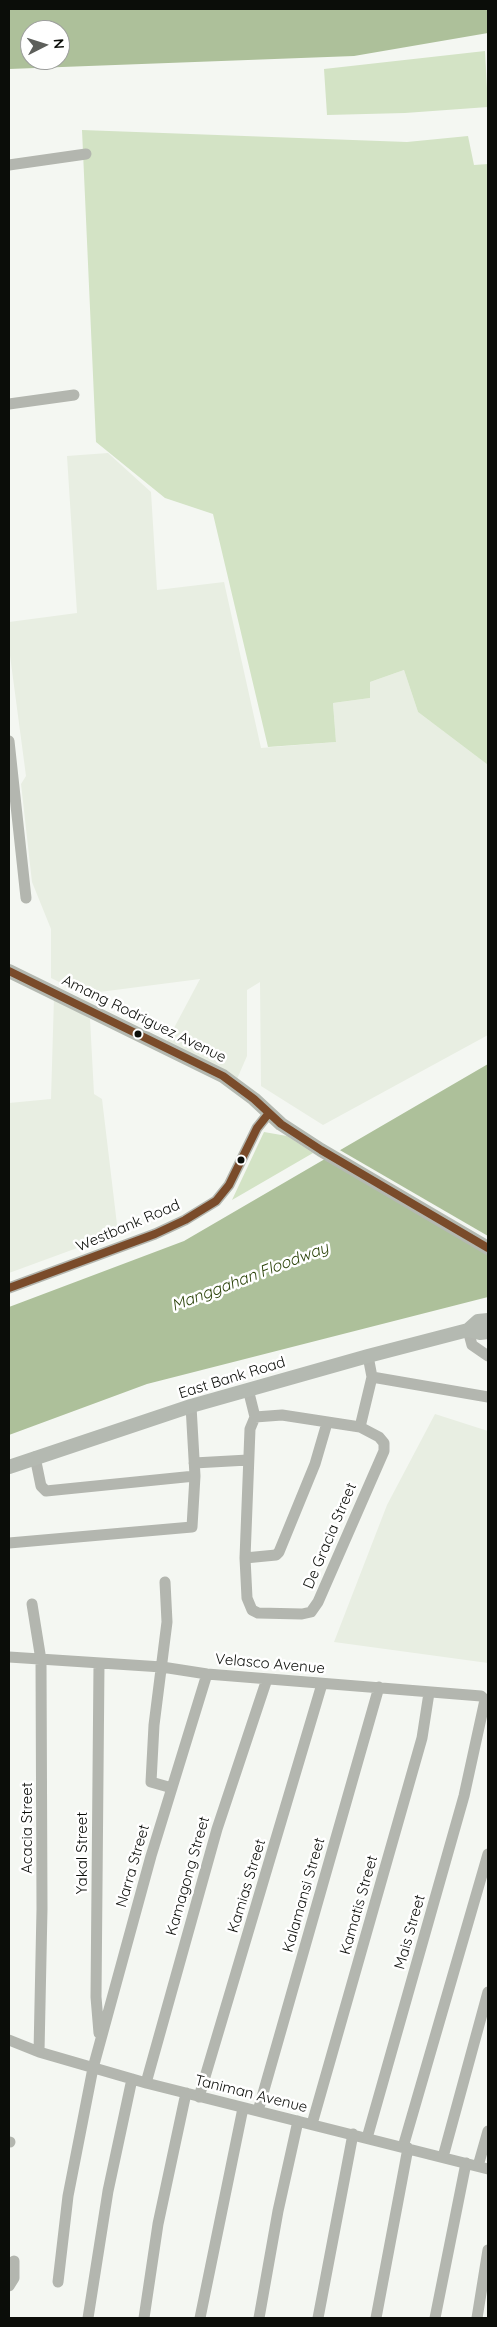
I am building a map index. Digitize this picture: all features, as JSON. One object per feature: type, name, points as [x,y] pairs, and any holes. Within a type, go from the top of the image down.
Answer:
[{"type":"main road","name":"Amang Rodriguez Avenue","points":[[9,971],[222,1076],[254,1098],[281,1124],[488,1248]]},
{"type":"main road","name":"East Bank Road","points":[[9,1467],[191,1406],[468,1330],[478,1321],[488,1320]]},
{"type":"main road","name":"East Bank Road","points":[[468,1330],[480,1334],[488,1332]]},
{"type":"street","points":[[9,165],[86,154]]},
{"type":"street","points":[[9,404],[74,395]]},
{"type":"street","points":[[9,742],[11,780],[26,898]]},
{"type":"street","name":"Westbank Road","points":[[9,1288],[155,1234],[185,1220],[216,1200],[229,1185],[257,1128],[269,1113]]},
{"type":"street","points":[[468,1330],[472,1345],[488,1356]]},
{"type":"street","points":[[360,1427],[372,1377],[368,1356]]},
{"type":"street","points":[[372,1377],[488,1397]]},
{"type":"street","points":[[248,1389],[255,1417]]},
{"type":"street","points":[[9,1543],[189,1529],[194,1524],[195,1476],[191,1406]]},
{"type":"street","name":"De Gracia Street","points":[[282,1415],[327,1423],[360,1427],[379,1437],[384,1443],[384,1450],[318,1602],[311,1612],[302,1614],[258,1612],[252,1610],[247,1598],[245,1558],[250,1429],[255,1417],[282,1415]]},
{"type":"street","points":[[245,1558],[276,1556],[279,1552],[315,1464],[327,1423]]},
{"type":"street","points":[[35,1458],[42,1486],[46,1491],[195,1476]]},
{"type":"street","points":[[194,1463],[248,1460]]},
{"type":"street","points":[[165,1582],[167,1622],[154,1725],[150,1782],[172,1788]]},
{"type":"street","name":"Acacia Street","points":[[32,1604],[42,1660],[42,1908],[39,2052]]},
{"type":"street","name":"Velasco Avenue","points":[[9,1658],[162,1667],[207,1674],[481,1696],[487,1705],[484,1734]]},
{"type":"street","name":"Yakal Street","points":[[99,1664],[96,1997],[100,2042]]},
{"type":"street","name":"Narra Street","points":[[58,2282],[68,2196],[93,2068],[151,1856],[207,1674]]},
{"type":"street","name":"Kamagong Street","points":[[146,2083],[217,1828],[267,1679]]},
{"type":"street","name":"Kamias Street","points":[[200,2096],[322,1684]]},
{"type":"street","name":"Kalamansi Street","points":[[258,2111],[379,1687]]},
{"type":"street","name":"Kamatis Street","points":[[312,2124],[422,1738],[429,1693]]},
{"type":"street","name":"Mais Street","points":[[368,2138],[464,1796],[484,1734]]},
{"type":"street","points":[[376,2318],[405,2148],[488,1854]]},
{"type":"street","points":[[442,2157],[488,1992]]},
{"type":"street","name":"Taniman Avenue","points":[[9,2040],[39,2052],[146,2083],[483,2167]]},
{"type":"street","points":[[88,2318],[108,2191],[132,2079]]},
{"type":"street","points":[[144,2318],[158,2224],[186,2093]]},
{"type":"street","points":[[200,2318],[243,2108]]},
{"type":"street","points":[[259,2318],[278,2211],[298,2121]]},
{"type":"street","points":[[483,2167],[488,2131]]},
{"type":"street","points":[[318,2318],[353,2134]]},
{"type":"street","points":[[435,2318],[466,2163]]},
{"type":"street","points":[[476,2318],[488,2250]]},
{"type":"street","points":[[9,2286],[14,2278],[14,2261]]},
{"type":"shaded area","points":[[485,51],[488,107],[405,113],[327,115],[324,69]]},
{"type":"shaded area","points":[[82,130],[407,142],[468,136],[474,165],[488,164],[488,765],[418,712],[404,670],[370,682],[370,698],[333,703],[336,742],[268,747],[213,514],[165,498],[96,442]]},
{"type":"shaded area","points":[[108,453],[151,492],[157,590],[224,582],[261,748],[336,742],[333,703],[370,698],[370,682],[404,670],[418,712],[488,765],[488,1035],[323,1125],[261,1086],[260,982],[247,990],[247,1056],[237,1079],[166,1043],[200,979],[84,994],[51,978],[51,929],[32,882],[21,784],[26,776],[9,648],[9,622],[77,613],[67,456]]},
{"type":"shaded area","points":[[54,997],[90,1019],[94,1094],[102,1099],[118,1233],[9,1273],[9,1103],[51,1099]]},
{"type":"shaded area","points":[[264,1132],[287,1136],[313,1153],[232,1200]]},
{"type":"shaded area","points":[[435,1414],[488,1431],[488,1663],[334,1642],[387,1505]]},
{"type":"water","points":[[9,9],[488,9],[488,33],[354,56],[70,67],[70,20],[20,20],[20,69],[9,69]]},
{"type":"water","name":"Manggahan Floodway","points":[[488,1064],[488,1297],[147,1384],[9,1435],[9,1307],[184,1241]]},
{"type":"pier","points":[[338,1149],[488,1236],[488,1254],[322,1158]]},
{"type":"transit line","points":[[9,971],[223,1076],[254,1099],[281,1124],[321,1150],[488,1248]]},
{"type":"transit line","points":[[9,1288],[155,1234],[185,1220],[216,1201],[229,1185],[257,1128],[269,1113]]}]
